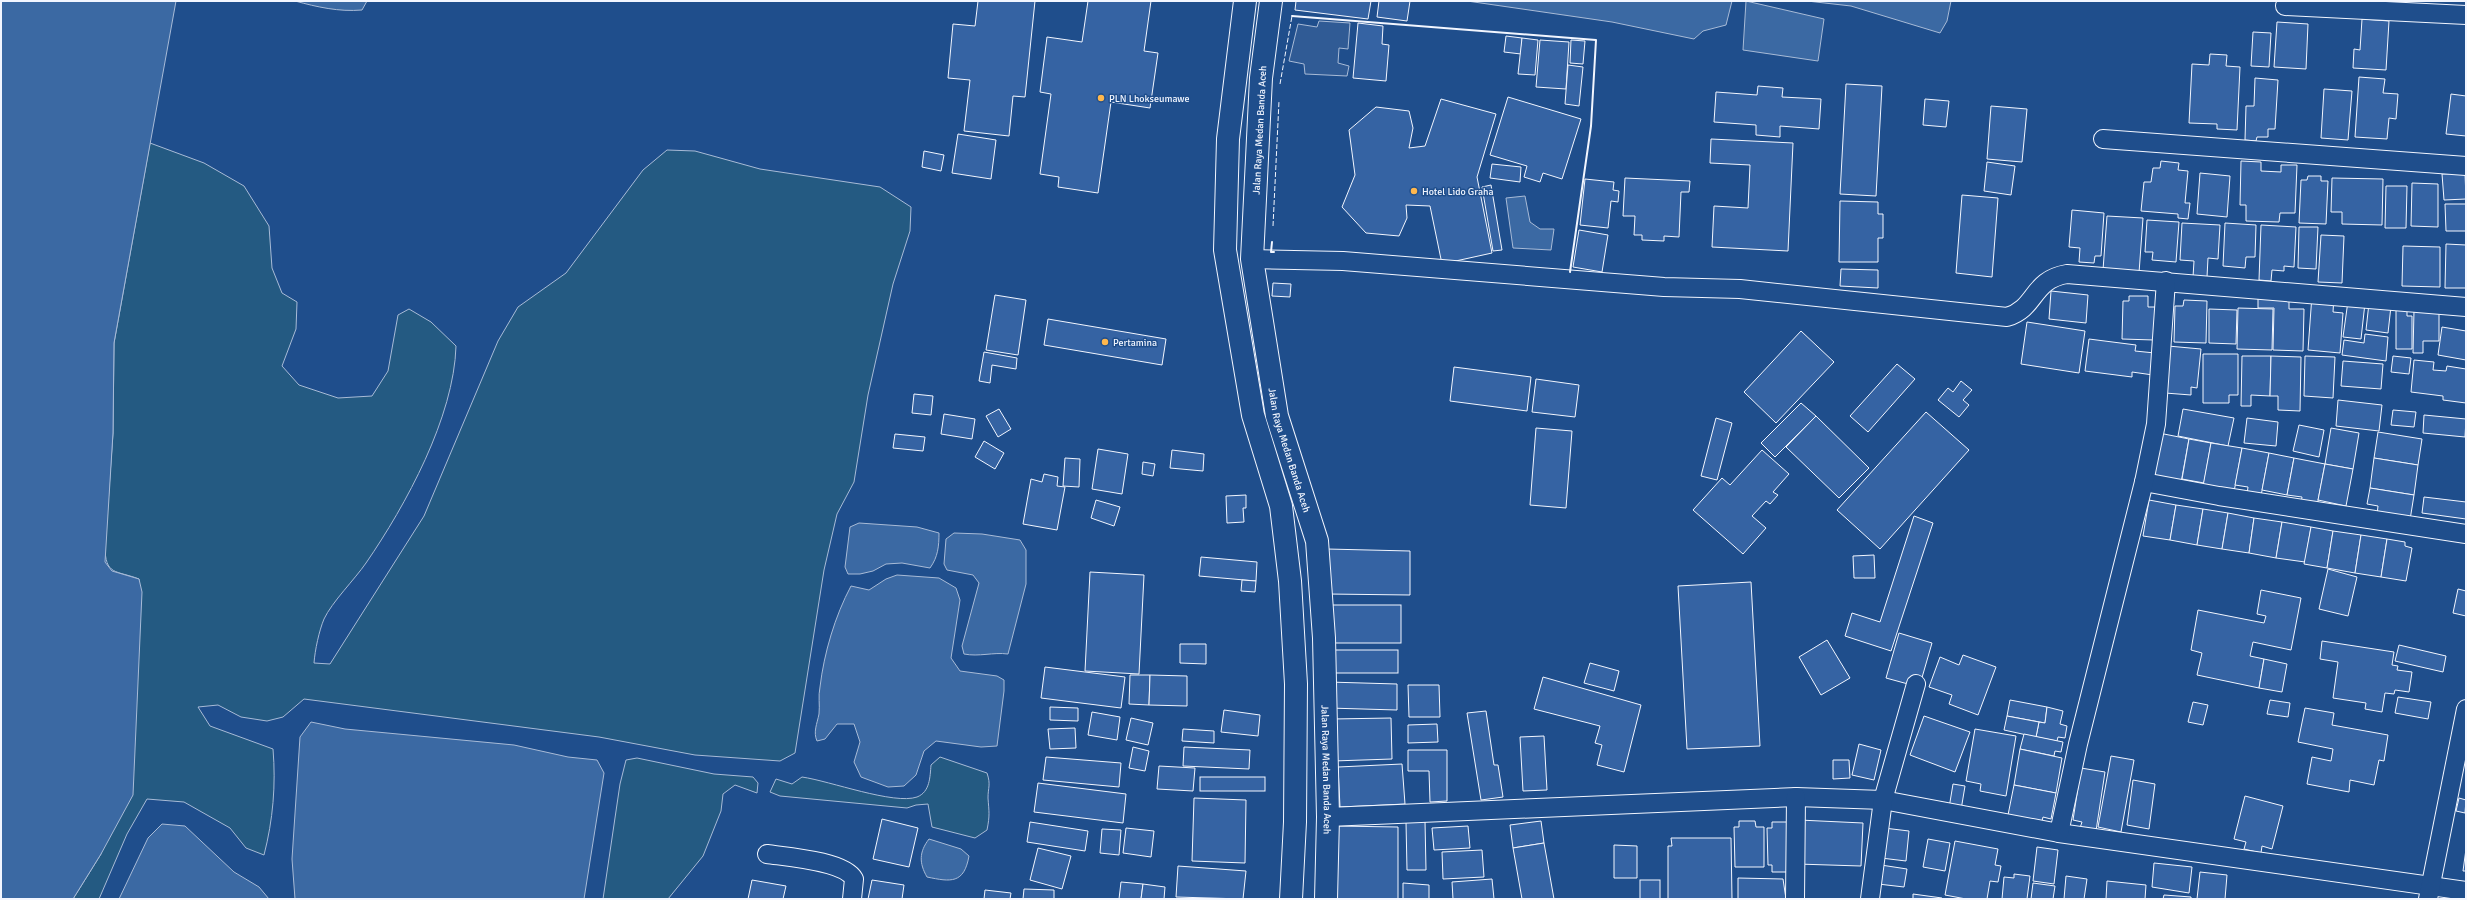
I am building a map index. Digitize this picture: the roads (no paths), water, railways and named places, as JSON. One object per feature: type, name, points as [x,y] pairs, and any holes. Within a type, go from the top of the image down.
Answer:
[{"type":"highway","points":[[1245,1],[1228,139],[1225,250],[1253,415],[1281,506],[1290,582],[1296,684],[1295,822],[1291,899]]},
{"type":"highway","name":"Jalan Raya Medan Banda Aceh","points":[[1271,1],[1261,78],[1252,259],[1278,416],[1317,541],[1324,638],[1328,817],[1326,899]]},
{"type":"street","points":[[2285,6],[2466,15]]},
{"type":"street","points":[[2103,139],[2466,166]]},
{"type":"street","points":[[1252,259],[1343,261],[1664,287],[1740,290],[2007,317],[2018,313],[2041,286],[2054,276],[2067,274],[2466,307]]},
{"type":"street","points":[[2059,833],[2078,744],[2144,482],[2160,387],[2166,281]]},
{"type":"street","points":[[2144,482],[2220,496],[2466,534]]},
{"type":"street","points":[[1870,899],[1883,800],[1916,684]]},
{"type":"street","points":[[2430,892],[2460,769],[2466,709]]},
{"type":"street","points":[[1795,899],[1796,797]]},
{"type":"street","points":[[1328,817],[1796,797],[1883,800],[2059,833],[2368,879],[2430,892],[2466,891]]},
{"type":"street","points":[[767,854],[835,866],[846,871],[854,879],[852,899]]},
{"type":"place","name":"PLN Lhokseumawe","points":[[1101,98]]},
{"type":"place","name":"Hotel Lido Graha","points":[[1414,191]]},
{"type":"place","name":"Pertamina","points":[[1105,342]]}]
